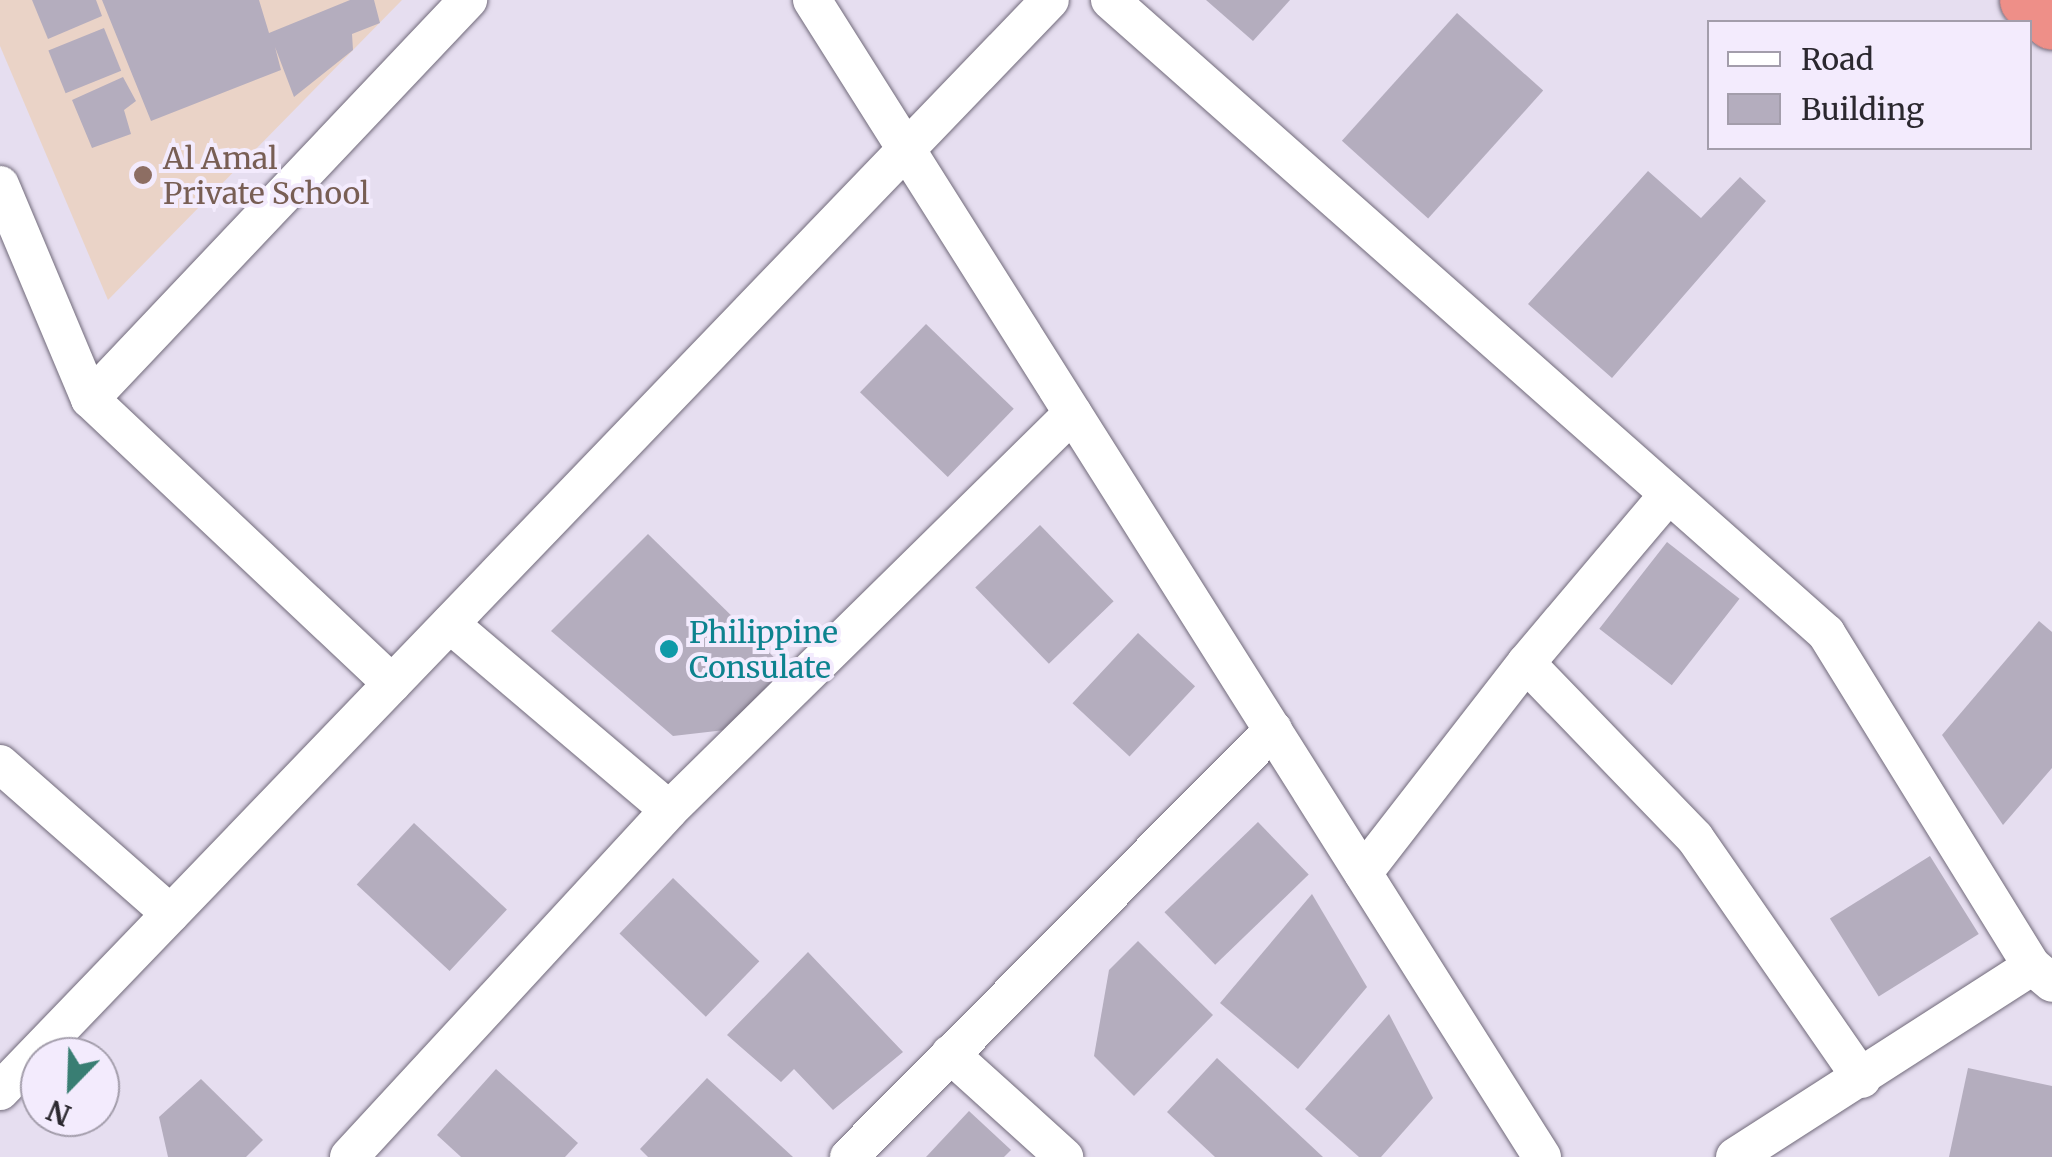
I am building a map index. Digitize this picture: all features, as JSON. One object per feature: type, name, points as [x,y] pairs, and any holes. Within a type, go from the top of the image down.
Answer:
[{"type":"highway","points":[[2027,0],[2052,22]]},
{"type":"street","points":[[90,399],[468,0]]},
{"type":"street","points":[[812,0],[1542,1157]]},
{"type":"street","points":[[0,1091],[1050,0]]},
{"type":"street","points":[[1110,0],[1826,633],[2042,974],[1735,1157]]},
{"type":"street","points":[[0,185],[90,399],[392,684]]},
{"type":"street","points":[[349,1157],[669,810],[1073,413]]},
{"type":"street","points":[[1363,873],[1526,663],[1669,494]]},
{"type":"street","points":[[450,624],[669,810]]},
{"type":"street","points":[[1526,663],[1695,838],[1862,1078]]},
{"type":"street","points":[[849,1157],[1273,730]]},
{"type":"street","points":[[0,764],[171,914]]},
{"type":"street","points":[[950,1054],[1064,1157]]},
{"type":"shaded area","name":"Al Amal Private School","points":[[0,0],[402,0],[108,300],[0,46]]},
{"type":"building","points":[[32,0],[96,0],[102,16],[48,39]]},
{"type":"building","points":[[102,0],[259,0],[269,33],[350,0],[374,0],[380,23],[352,34],[353,50],[294,97],[275,47],[281,70],[151,121]]},
{"type":"building","points":[[1206,0],[1290,0],[1253,41]]},
{"type":"building","points":[[1457,13],[1543,91],[1428,218],[1342,141]]},
{"type":"building","points":[[104,28],[121,71],[66,93],[48,50]]},
{"type":"building","points":[[123,77],[136,101],[124,110],[131,134],[92,148],[72,100]]},
{"type":"building","points":[[1648,171],[1701,218],[1740,177],[1766,201],[1612,378],[1528,304]]},
{"type":"building","points":[[926,324],[1014,409],[948,477],[860,392]]},
{"type":"building","points":[[1040,525],[1114,601],[1049,664],[975,588]]},
{"type":"building","name":"Philippine Consulate","points":[[648,534],[785,668],[725,730],[673,736],[551,631]]},
{"type":"building","points":[[1667,542],[1739,599],[1672,685],[1599,629]]},
{"type":"building","points":[[2039,621],[2052,632],[2052,768],[2003,825],[1942,735]]},
{"type":"building","points":[[1138,633],[1195,686],[1130,756],[1073,703]]},
{"type":"building","points":[[1258,822],[1309,875],[1215,965],[1164,912]]},
{"type":"building","points":[[414,823],[507,910],[450,971],[357,884]]},
{"type":"building","points":[[1930,856],[1979,934],[1879,997],[1830,919]]},
{"type":"building","points":[[673,878],[759,961],[706,1017],[620,933]]},
{"type":"building","points":[[1312,894],[1367,987],[1298,1069],[1220,1003]]},
{"type":"building","points":[[1138,941],[1213,1015],[1134,1096],[1094,1056],[1109,970]]},
{"type":"building","points":[[808,952],[903,1052],[833,1110],[794,1069],[781,1082],[727,1035]]},
{"type":"building","points":[[1389,1014],[1433,1098],[1381,1157],[1359,1157],[1305,1109]]},
{"type":"building","points":[[1217,1058],[1323,1157],[1215,1157],[1167,1112]]},
{"type":"building","points":[[1968,1068],[2052,1086],[2052,1157],[1949,1157]]},
{"type":"building","points":[[496,1069],[578,1143],[565,1157],[461,1157],[437,1135]]},
{"type":"building","points":[[707,1078],[793,1157],[648,1157],[640,1149]]},
{"type":"building","points":[[201,1079],[263,1140],[246,1157],[168,1157],[159,1117]]},
{"type":"building","points":[[969,1111],[1011,1150],[1004,1157],[926,1157]]},
{"type":"place","name":"Al Amal Private School","points":[[143,175]]},
{"type":"place","name":"Philippine Consulate","points":[[669,649]]}]
